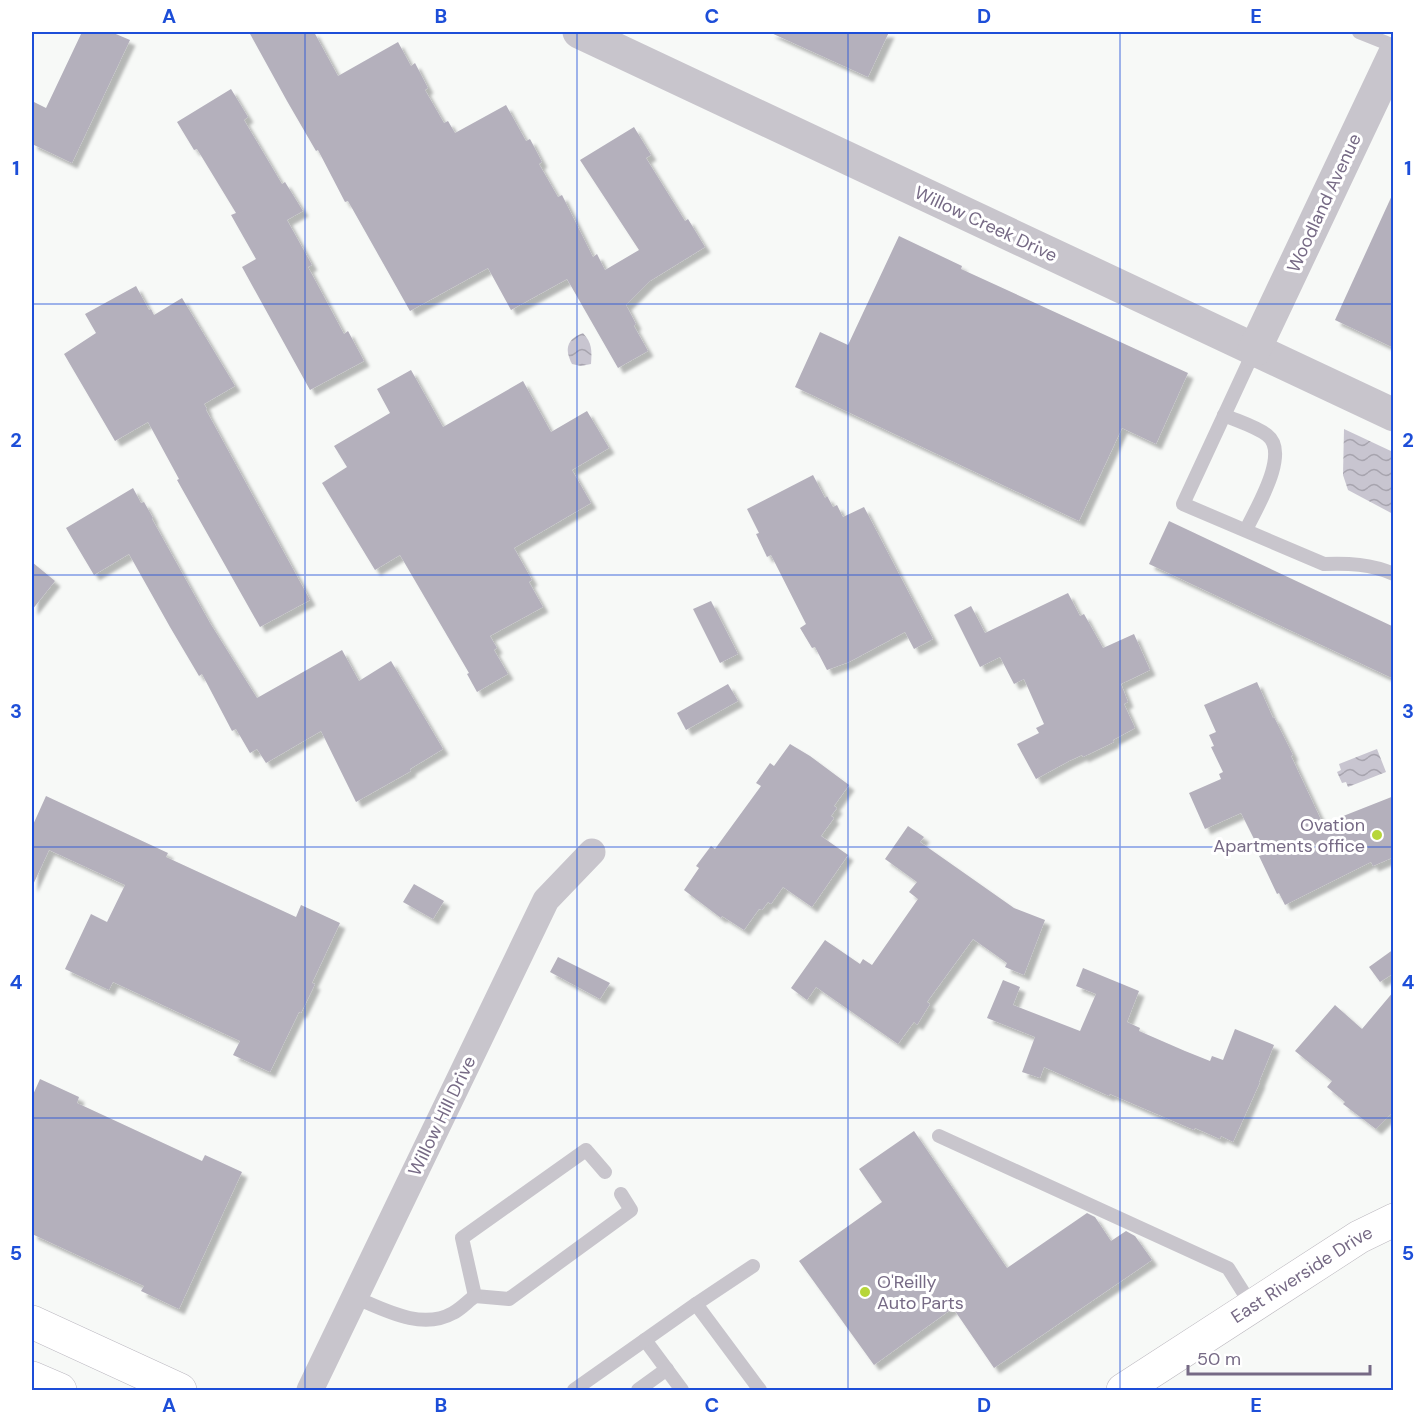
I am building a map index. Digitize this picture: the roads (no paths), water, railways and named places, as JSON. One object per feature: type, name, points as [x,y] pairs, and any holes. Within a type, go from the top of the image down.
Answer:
[{"type":"main road","name":"East Riverside Drive","points":[[1123,1390],[1359,1236],[1394,1220]]},
{"type":"main road","points":[[32,1322],[180,1390]]},
{"type":"main road","points":[[32,1378],[60,1390]]},
{"type":"street","name":"Willow Creek Drive","points":[[579,32],[1394,415]]},
{"type":"street","name":"Woodland Avenue","points":[[1254,351],[1394,55]]},
{"type":"street","name":"Willow Hill Drive","points":[[310,1390],[546,900],[592,852]]},
{"type":"lane","points":[[1359,32],[1394,46]]},
{"type":"lane","points":[[1254,351],[1183,504],[1324,564],[1348,563],[1382,569],[1394,574]]},
{"type":"lane","points":[[1224,415],[1269,436],[1275,449],[1274,471],[1246,530]]},
{"type":"lane","points":[[939,1136],[1228,1268],[1252,1306]]},
{"type":"lane","points":[[475,1296],[462,1238],[586,1150],[605,1172]]},
{"type":"lane","points":[[354,1297],[393,1314],[423,1321],[452,1314],[475,1296],[509,1299],[631,1210],[621,1194]]},
{"type":"lane","points":[[574,1390],[753,1266]]},
{"type":"lane","points":[[696,1304],[760,1390]]},
{"type":"lane","points":[[645,1340],[682,1390]]},
{"type":"lane","points":[[638,1390],[667,1369]]},
{"type":"water","points":[[583,333],[590,344],[591,364],[581,366],[572,364],[568,354],[568,345],[573,338]]},
{"type":"water","points":[[1344,429],[1393,452],[1393,514],[1348,490],[1343,475]]},
{"type":"water","points":[[1377,749],[1386,772],[1348,787],[1346,782],[1342,783],[1337,772],[1341,770],[1339,764]]},
{"type":"place","name":"Ovation Apartments office","points":[[1377,835]]},
{"type":"place","name":"O'Reilly Auto Parts","points":[[865,1292]]}]
